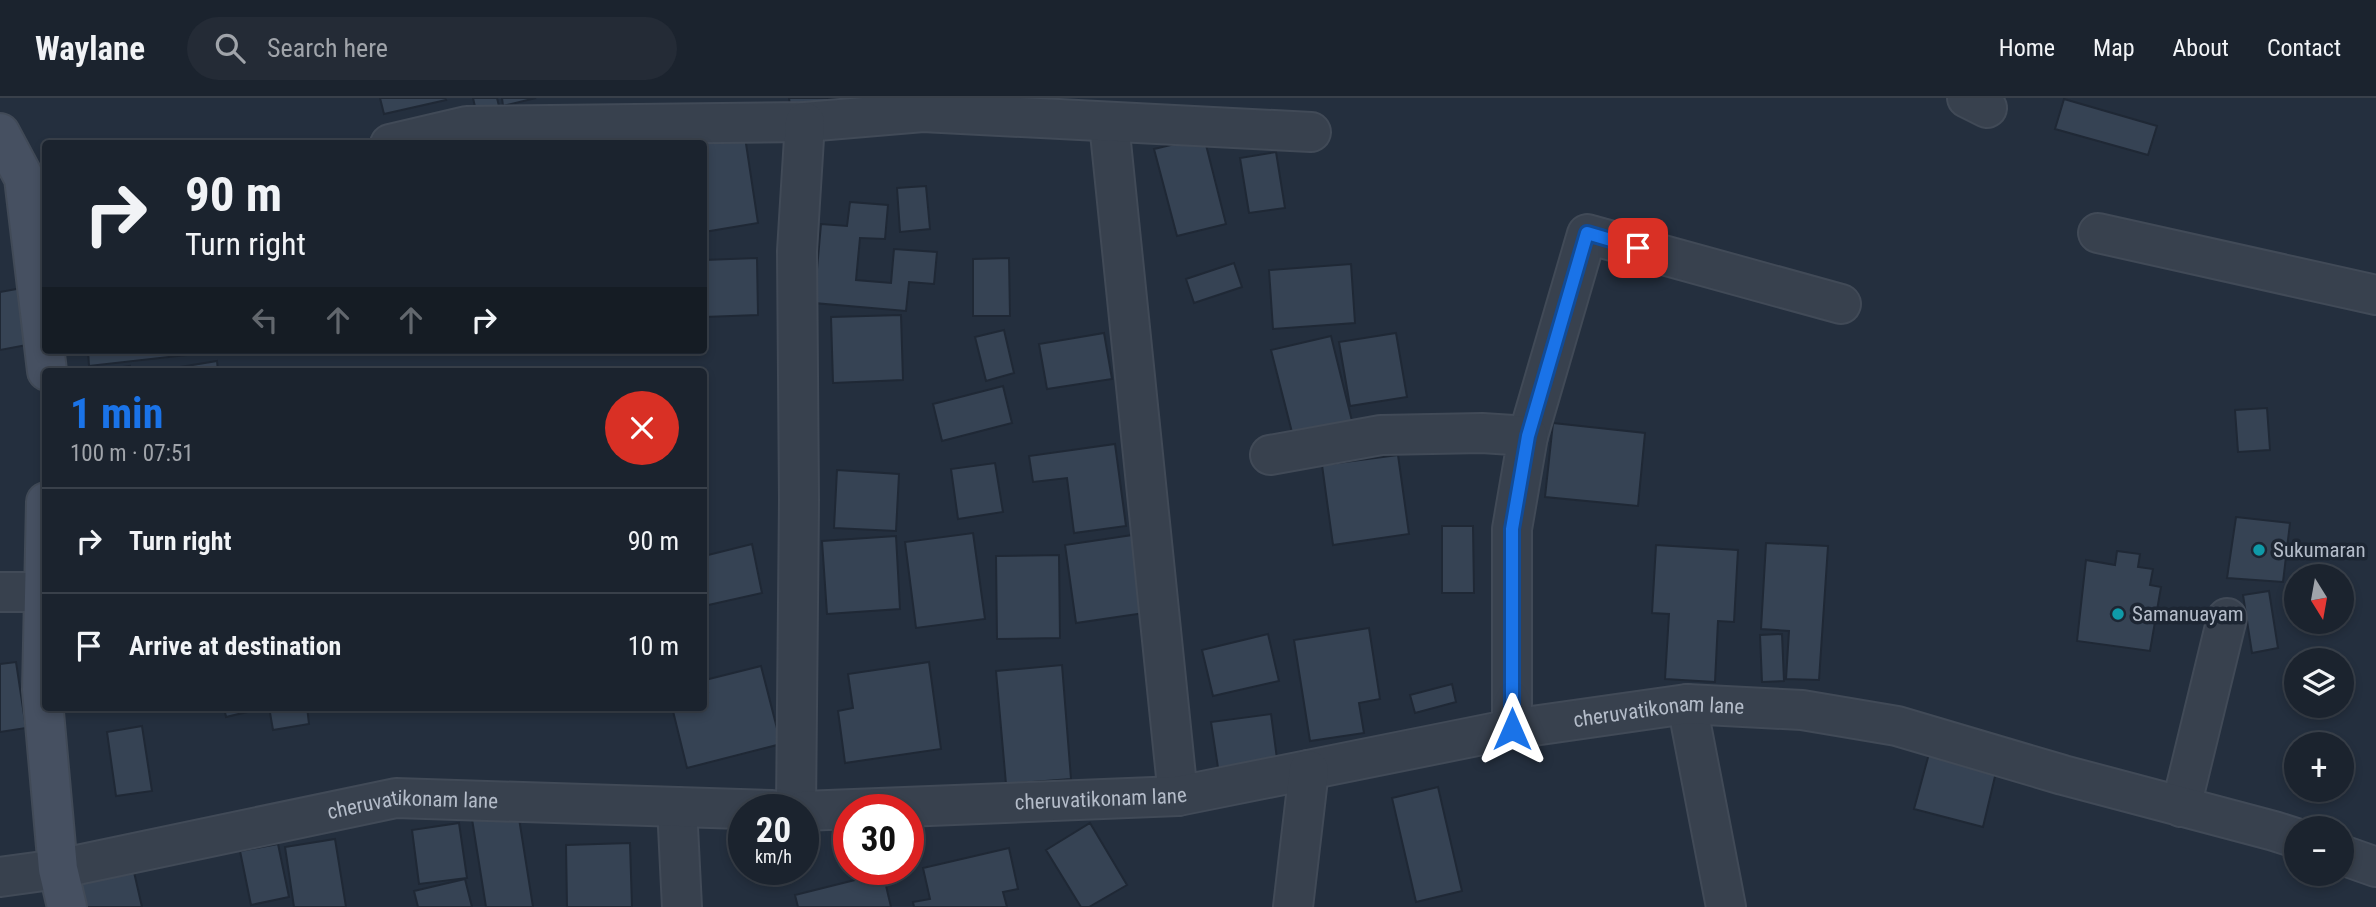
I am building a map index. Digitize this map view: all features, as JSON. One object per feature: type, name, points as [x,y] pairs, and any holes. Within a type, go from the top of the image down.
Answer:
[{"type":"main road","points":[[0,133],[35,177],[42,290]]},
{"type":"main road","points":[[42,641],[42,701]]},
{"type":"main road","points":[[43,711],[58,869],[67,907]]},
{"type":"street","points":[[399,140],[463,112],[805,122],[918,105],[1109,123],[1311,132]]},
{"type":"street","points":[[796,794],[799,500],[797,251],[805,122]]},
{"type":"street","points":[[1109,123],[1178,796]]},
{"type":"street","points":[[1512,729],[1512,529],[1528,436],[1587,233],[1841,304]]},
{"type":"street","points":[[2098,233],[2376,295]]},
{"type":"street","points":[[1270,455],[1381,435],[1482,433],[1528,436]]},
{"type":"street","points":[[0,592],[42,592]]},
{"type":"street","points":[[2181,807],[2227,618]]},
{"type":"street","points":[[1688,705],[1726,907]]},
{"type":"street","name":"cheruvatikonam lane","points":[[819,810],[1178,796],[1512,729],[1688,705],[1802,710],[1897,726],[2063,775],[2284,834]]},
{"type":"street","points":[[1293,907],[1308,769]]},
{"type":"street","name":"cheruvatikonam lane","points":[[0,877],[58,869],[396,798],[728,809]]},
{"type":"street","points":[[677,807],[682,907]]},
{"type":"street","points":[[2354,859],[2376,867]]},
{"type":"building","points":[[380,98],[445,98],[446,100],[384,114]]},
{"type":"building","points":[[473,98],[497,98],[499,106],[476,111]]},
{"type":"building","points":[[502,98],[536,98],[503,106]]},
{"type":"building","points":[[789,98],[875,98],[791,113]]},
{"type":"building","points":[[2064,99],[2157,126],[2148,155],[2055,129]]},
{"type":"building","points":[[745,137],[758,223],[707,232],[707,143]]},
{"type":"building","points":[[1204,137],[1226,224],[1177,236],[1154,149]]},
{"type":"building","points":[[1276,152],[1285,208],[1249,213],[1240,158]]},
{"type":"building","points":[[926,186],[930,229],[900,232],[897,188]]},
{"type":"building","points":[[850,202],[888,205],[885,239],[860,238],[856,280],[891,283],[894,249],[937,252],[934,284],[909,282],[906,311],[814,303],[821,224],[847,226]]},
{"type":"building","points":[[757,258],[758,315],[707,317],[707,260]]},
{"type":"building","points":[[1009,258],[1010,316],[973,316],[973,259]]},
{"type":"building","points":[[1234,263],[1242,287],[1194,303],[1186,279]]},
{"type":"building","points":[[1351,264],[1355,323],[1273,329],[1269,270]]},
{"type":"building","points":[[22,288],[32,344],[0,350],[0,292]]},
{"type":"building","points":[[901,315],[903,380],[833,383],[831,317]]},
{"type":"building","points":[[1004,330],[1014,373],[986,381],[975,337]]},
{"type":"building","points":[[1104,333],[1112,379],[1047,389],[1039,344]]},
{"type":"building","points":[[1396,333],[1407,397],[1350,406],[1339,342]]},
{"type":"building","points":[[1331,336],[1354,429],[1295,444],[1271,350]]},
{"type":"building","points":[[88,354],[196,354],[89,366]]},
{"type":"building","points":[[217,361],[218,368],[174,368]]},
{"type":"building","points":[[1003,386],[1012,423],[942,441],[933,404]]},
{"type":"building","points":[[2267,408],[2270,450],[2238,452],[2235,410]]},
{"type":"building","points":[[1553,423],[1645,433],[1638,506],[1545,497]]},
{"type":"building","points":[[1115,444],[1126,526],[1074,533],[1067,478],[1033,482],[1029,456]]},
{"type":"building","points":[[1398,455],[1409,534],[1333,545],[1322,465]]},
{"type":"building","points":[[995,463],[1003,512],[958,519],[951,469]]},
{"type":"building","points":[[837,470],[899,474],[896,531],[834,528]]},
{"type":"building","name":"Sukumaran","points":[[2236,517],[2290,523],[2283,582],[2227,578]]},
{"type":"building","points":[[1442,526],[1473,526],[1474,593],[1442,593]]},
{"type":"building","points":[[973,533],[985,619],[916,628],[905,542]]},
{"type":"building","points":[[1146,533],[1158,611],[1076,623],[1065,545]]},
{"type":"building","points":[[896,536],[900,609],[827,614],[822,541]]},
{"type":"building","points":[[1766,543],[1828,546],[1819,680],[1786,679],[1789,631],[1761,629]]},
{"type":"building","points":[[752,544],[762,593],[707,605],[707,555]]},
{"type":"building","points":[[1656,545],[1738,550],[1734,622],[1718,621],[1715,682],[1665,679],[1669,614],[1652,613]]},
{"type":"building","name":"Samanuayam","points":[[2117,551],[2140,554],[2138,567],[2153,569],[2150,585],[2161,587],[2150,651],[2077,641],[2086,560],[2115,565]]},
{"type":"building","points":[[1059,555],[1060,638],[997,639],[996,556]]},
{"type":"building","points":[[2269,591],[2278,648],[2252,653],[2243,595]]},
{"type":"building","points":[[1369,628],[1380,699],[1359,703],[1364,733],[1310,741],[1294,640]]},
{"type":"building","points":[[1268,634],[1279,681],[1213,696],[1202,650]]},
{"type":"building","points":[[1782,634],[1784,681],[1762,682],[1760,635]]},
{"type":"building","points":[[16,662],[26,728],[0,732],[0,664]]},
{"type":"building","points":[[929,662],[941,749],[845,763],[838,711],[853,708],[848,674]]},
{"type":"building","points":[[1062,665],[1071,779],[1006,784],[996,671]]},
{"type":"building","points":[[761,666],[781,744],[687,768],[673,711],[707,711],[707,680]]},
{"type":"building","points":[[1452,684],[1456,702],[1415,713],[1410,695]]},
{"type":"building","points":[[225,711],[251,711],[226,717]]},
{"type":"building","points":[[270,711],[307,711],[309,724],[273,730]]},
{"type":"building","points":[[1271,714],[1278,766],[1219,774],[1211,722]]},
{"type":"building","points":[[142,726],[152,791],[116,796],[107,732]]},
{"type":"building","points":[[1930,750],[1997,768],[1983,827],[1914,809]]},
{"type":"building","points":[[1438,787],[1462,891],[1416,902],[1392,798]]},
{"type":"building","points":[[518,812],[533,907],[486,907],[472,819]]},
{"type":"building","points":[[459,823],[467,878],[419,884],[412,830]]},
{"type":"building","points":[[1090,823],[1127,885],[1089,907],[1081,907],[1046,850]]},
{"type":"building","points":[[335,839],[346,907],[294,907],[285,847]]},
{"type":"building","points":[[630,843],[632,907],[567,907],[566,845]]},
{"type":"building","points":[[278,844],[289,897],[251,905],[240,851]]},
{"type":"building","points":[[1009,848],[1018,889],[1003,892],[1007,907],[914,907],[913,902],[930,899],[924,868]]},
{"type":"building","points":[[131,859],[142,907],[82,907],[74,871]]},
{"type":"building","points":[[465,879],[472,907],[418,907],[414,891]]},
{"type":"building","points":[[835,885],[886,885],[891,907],[798,907],[795,895]]},
{"type":"place","name":"Sukumaran","points":[[2259,550]]},
{"type":"place","name":"Samanuayam","points":[[2118,614]]},
{"type":"route","points":[[1512,729],[1512,529],[1528,436],[1587,233],[1638,248]]}]
